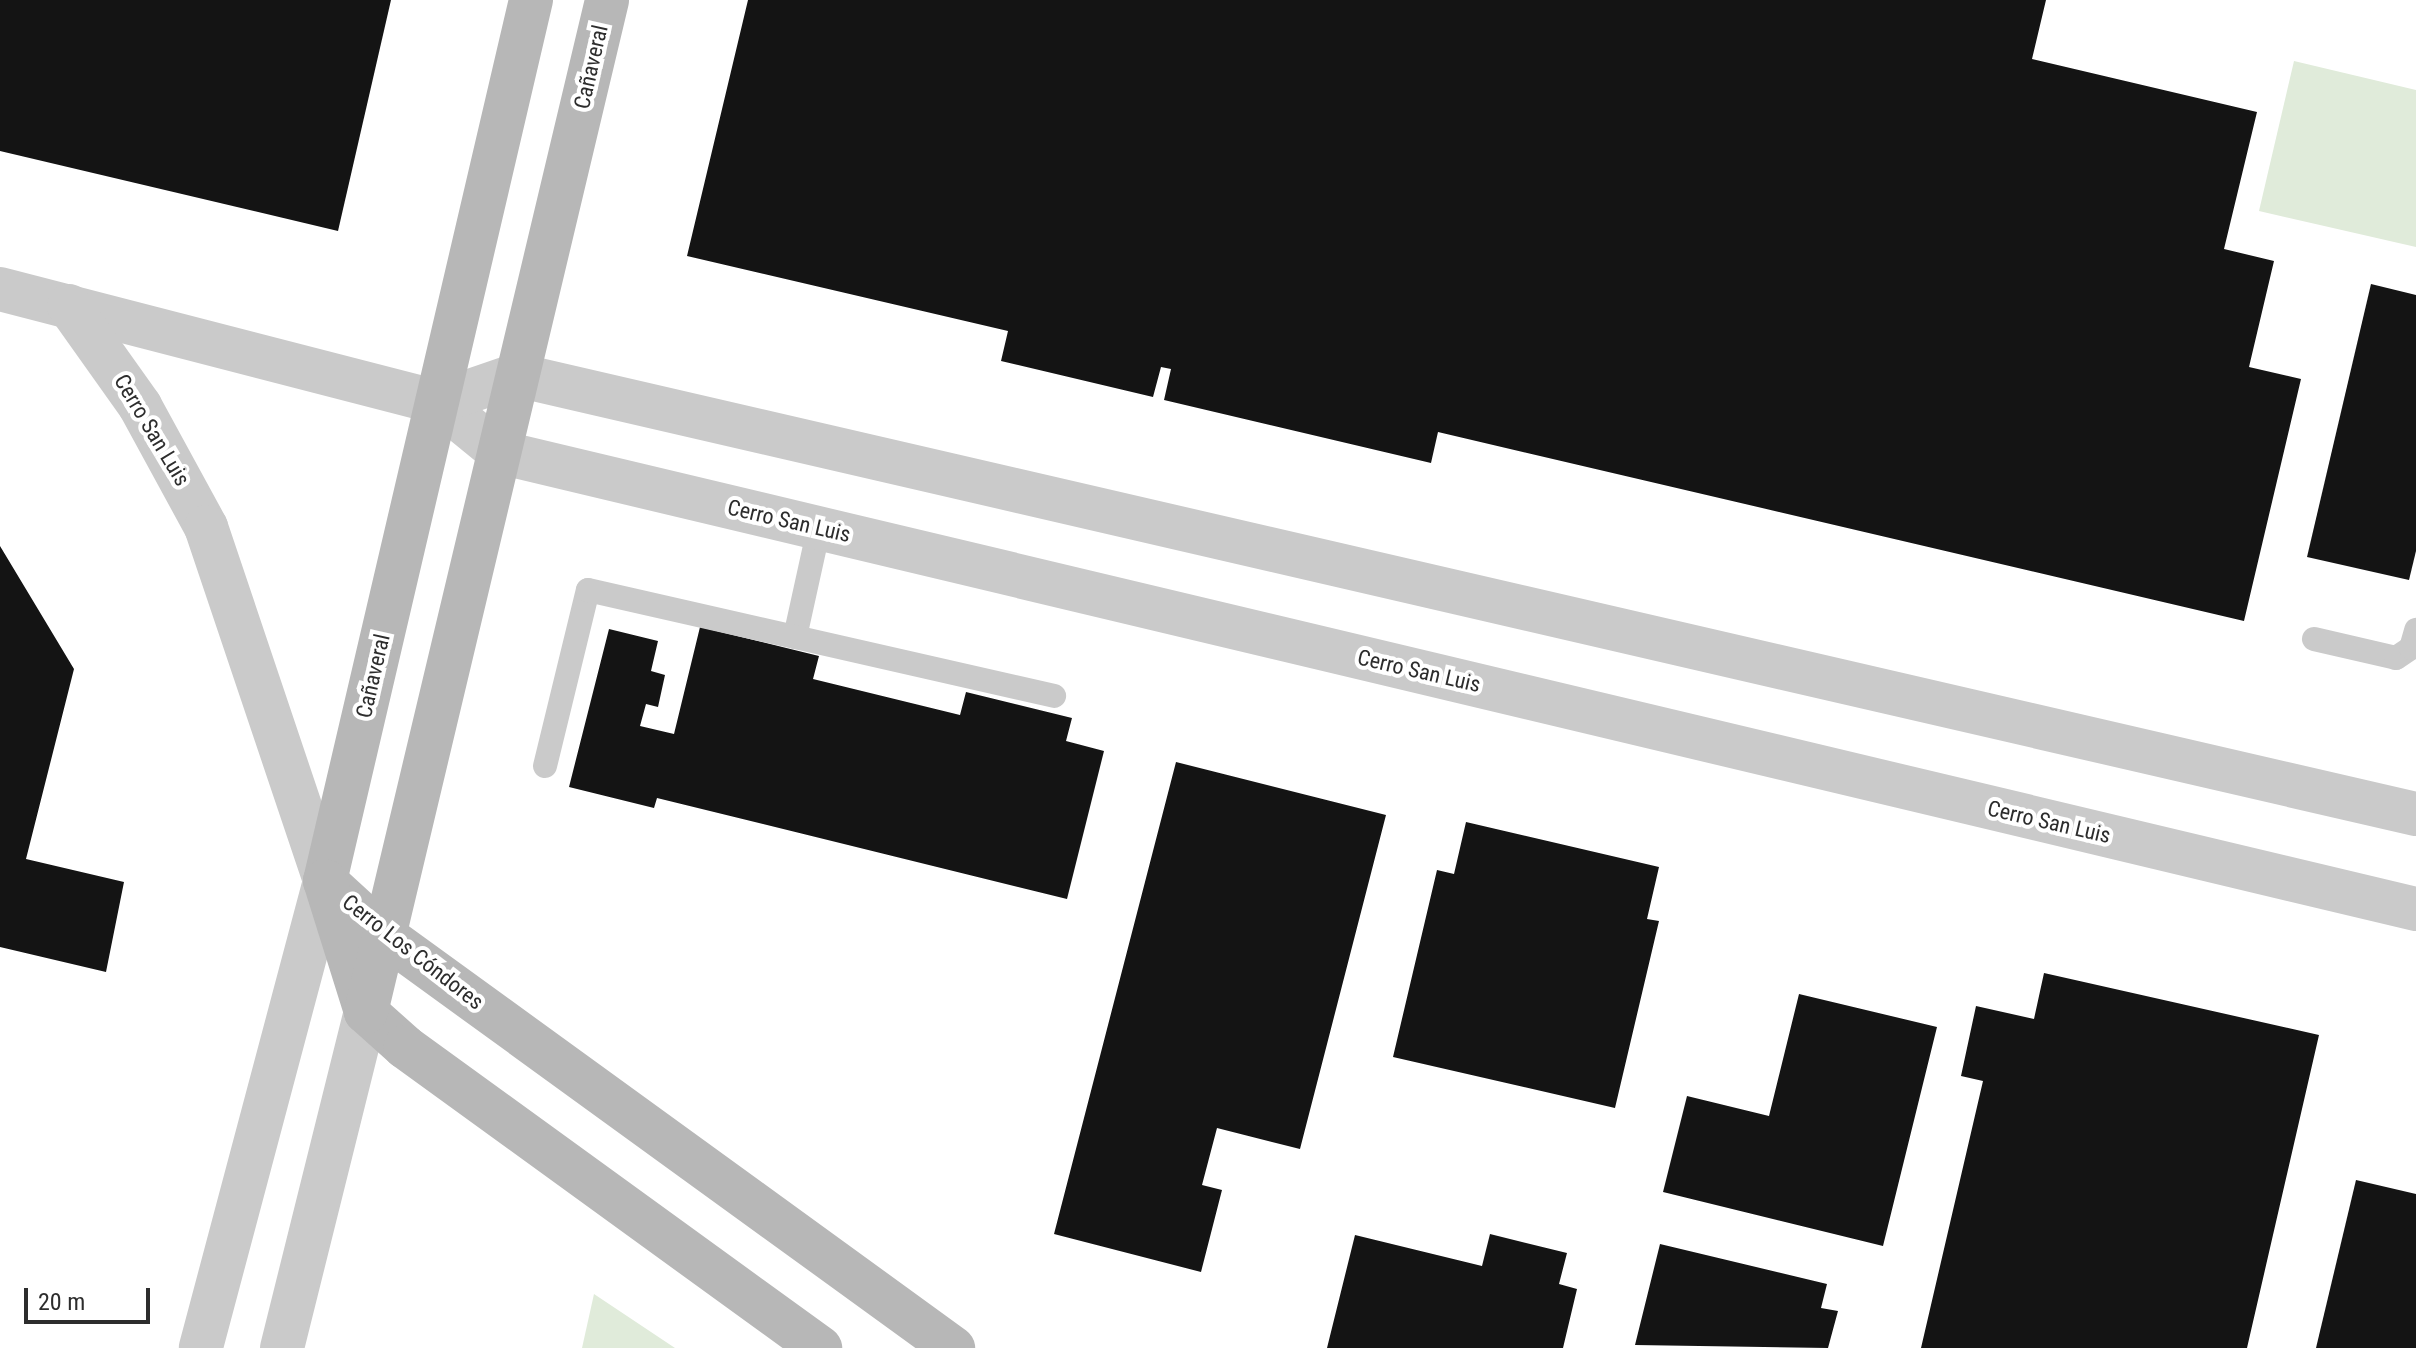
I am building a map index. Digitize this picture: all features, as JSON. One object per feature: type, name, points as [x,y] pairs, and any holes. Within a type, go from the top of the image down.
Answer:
[{"type":"street","name":"Cañaveral","points":[[201,1348],[325,881],[531,0]]},
{"type":"street","name":"Cañaveral","points":[[282,1348],[385,936],[607,0]]},
{"type":"street","name":"Cerro San Luis","points":[[0,289],[438,402],[499,452],[2416,909]]},
{"type":"street","name":"Cerro San Luis","points":[[69,306],[140,406],[206,527],[325,881]]},
{"type":"street","points":[[438,402],[517,375],[2416,814]]},
{"type":"street","name":"Cerro Los Cóndores","points":[[325,881],[385,936],[953,1348]]},
{"type":"street","name":"Cerro Los Cóndores","points":[[325,881],[366,1012]]},
{"type":"street","points":[[366,1012],[405,1047],[820,1348]]},
{"type":"lane","points":[[795,637],[819,528]]},
{"type":"lane","points":[[545,766],[588,590],[1054,696]]},
{"type":"lane","points":[[2314,639],[2396,658],[2411,648],[2416,630]]},
{"type":"green space","points":[[2294,61],[2416,90],[2416,247],[2259,211]]},
{"type":"green space","points":[[594,1294],[675,1348],[582,1348]]},
{"type":"building","points":[[0,0],[391,0],[338,231],[0,151]]},
{"type":"building","points":[[748,0],[2046,0],[2032,59],[2257,112],[2224,249],[2274,261],[2249,367],[2301,379],[2244,621],[1438,432],[1431,463],[1164,400],[1171,369],[1161,367],[1153,397],[1001,361],[1008,331],[687,256]]},
{"type":"building","points":[[2371,284],[2416,295],[2416,551],[2409,580],[2307,557]]},
{"type":"building","points":[[0,546],[74,669],[26,859],[124,882],[106,972],[0,947]]},
{"type":"building","points":[[700,627],[819,656],[813,679],[960,715],[966,692],[1072,718],[1066,741],[1104,751],[1067,899],[657,798],[654,808],[569,787],[609,629],[658,641],[651,671],[665,675],[658,707],[646,704],[640,726],[674,734]]},
{"type":"building","points":[[1176,762],[1386,815],[1300,1149],[1217,1128],[1202,1185],[1222,1190],[1201,1272],[1054,1234]]},
{"type":"building","points":[[1466,822],[1659,867],[1647,919],[1659,921],[1615,1108],[1393,1057],[1437,870],[1454,874]]},
{"type":"building","points":[[2044,973],[2319,1035],[2247,1348],[1921,1348],[1983,1081],[1961,1076],[1976,1006],[2034,1019]]},
{"type":"building","points":[[1799,994],[1937,1027],[1883,1246],[1663,1192],[1687,1096],[1769,1116]]},
{"type":"building","points":[[2356,1180],[2416,1194],[2416,1348],[2316,1348]]},
{"type":"building","points":[[1490,1234],[1567,1253],[1559,1284],[1577,1289],[1563,1348],[1327,1348],[1355,1235],[1482,1266]]},
{"type":"building","points":[[1660,1244],[1827,1284],[1821,1308],[1838,1311],[1828,1348],[1635,1345]]}]
